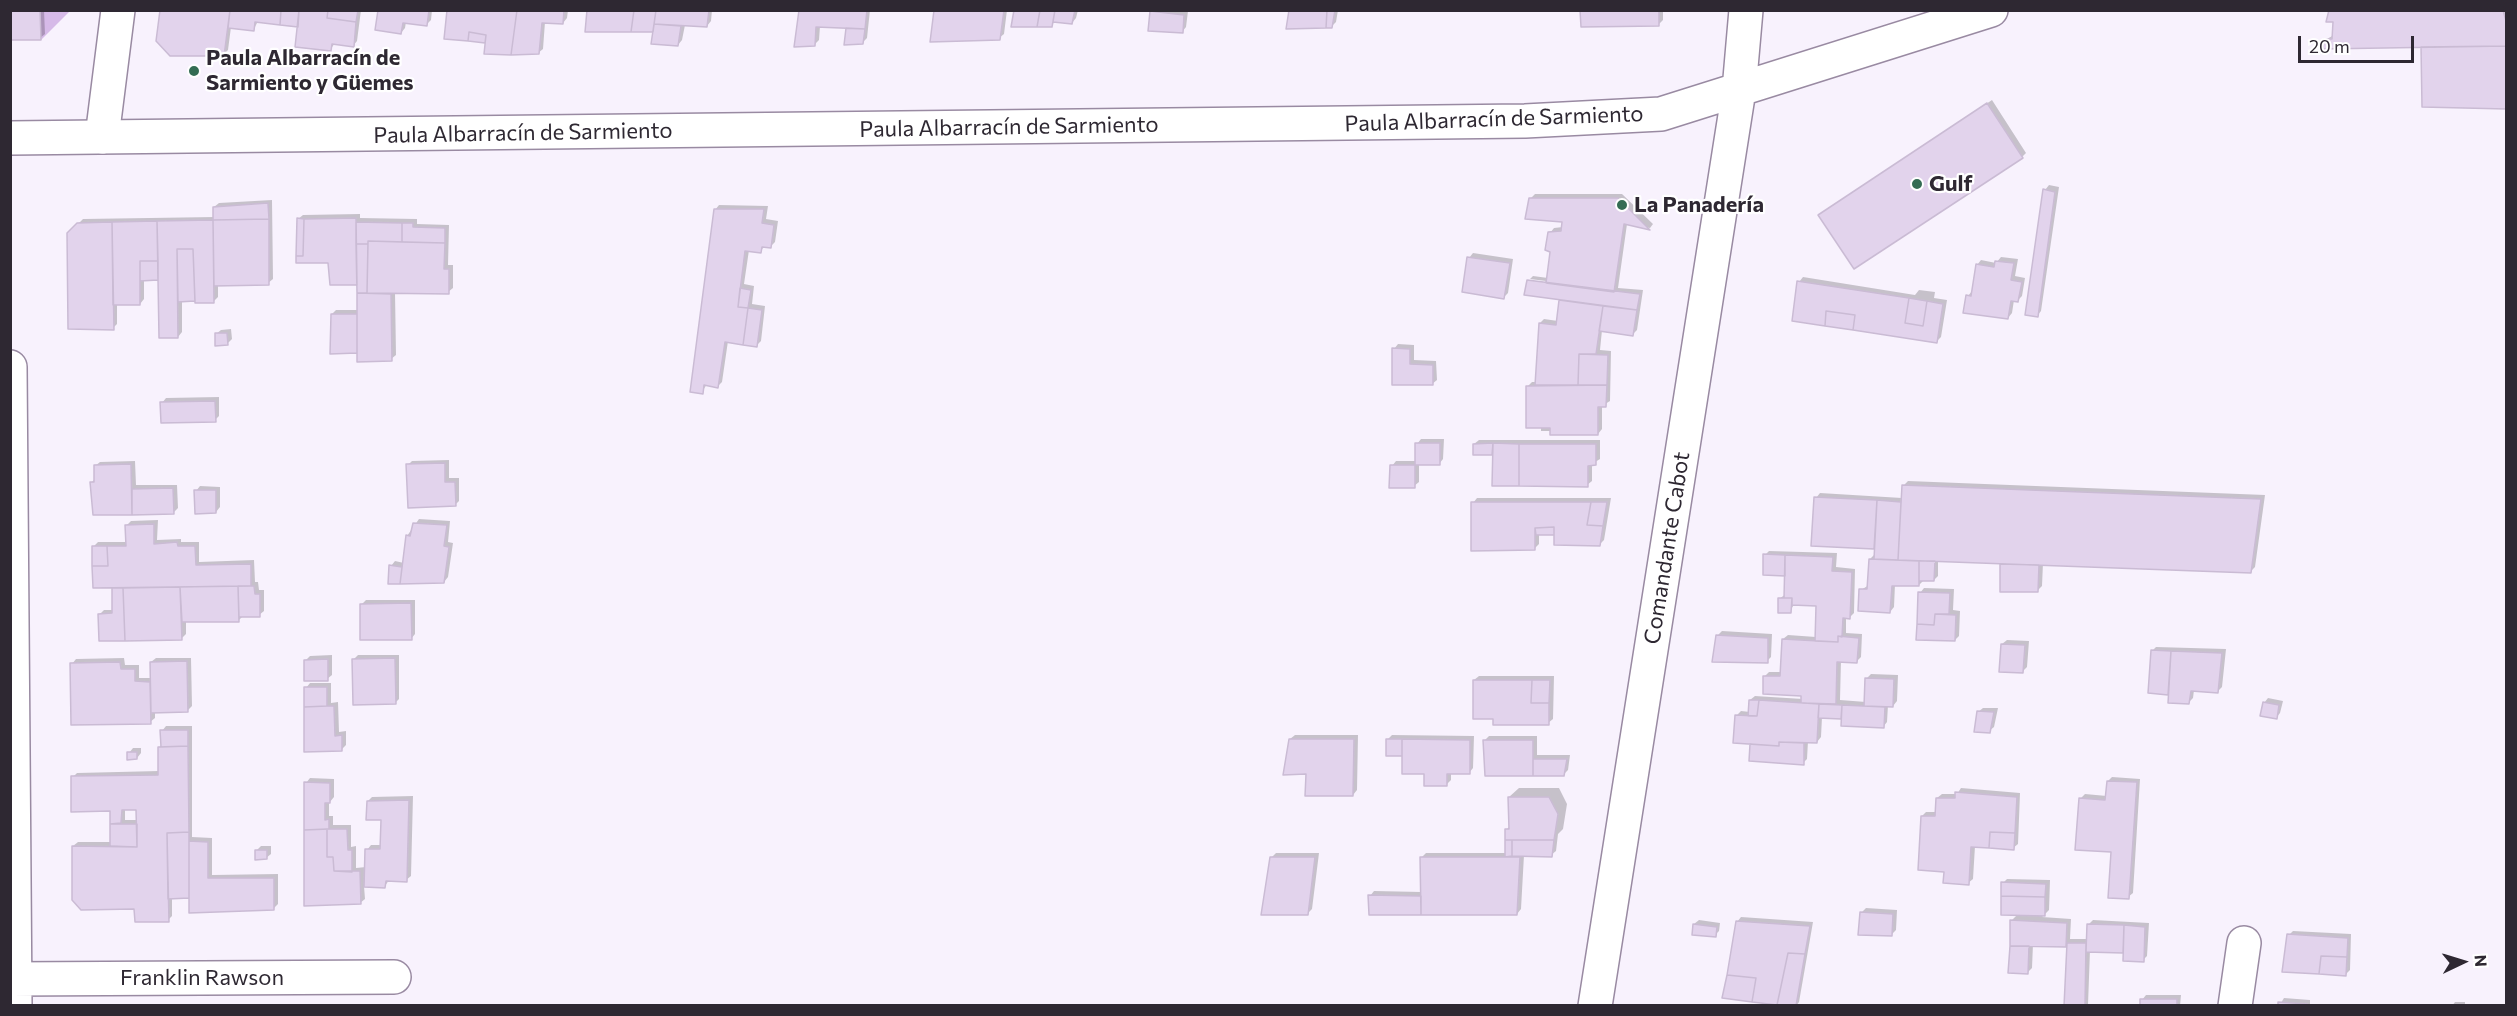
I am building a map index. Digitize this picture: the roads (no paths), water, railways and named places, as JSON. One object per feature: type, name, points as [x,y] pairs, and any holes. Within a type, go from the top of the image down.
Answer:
[{"type":"main road","points":[[102,137],[118,10]]},
{"type":"main road","name":"Comandante Cabot","points":[[1595,1005],[1739,90],[1746,10]]},
{"type":"main road","name":"Paula Albarracín de Sarmiento","points":[[10,138],[1525,121],[1661,114],[1990,10]]},
{"type":"main road","points":[[10,368],[14,988]]},
{"type":"main road","points":[[2235,1005],[2244,944]]},
{"type":"main road","name":"Franklin Rawson","points":[[14,988],[394,977]]},
{"type":"place","name":"Paula Albarracín de Sarmiento y Güemes","points":[[194,71]]},
{"type":"place","name":"Gulf","points":[[1917,184]]},
{"type":"place","name":"La Panadería","points":[[1622,205]]}]
